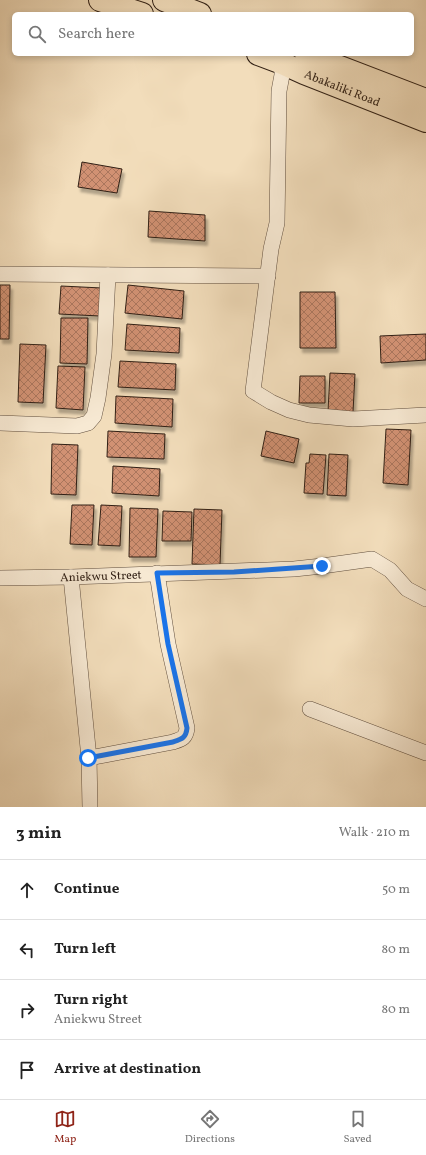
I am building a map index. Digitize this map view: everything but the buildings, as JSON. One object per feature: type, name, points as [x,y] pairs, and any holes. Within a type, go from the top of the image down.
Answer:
[{"type":"highway","points":[[164,0],[195,12]]},
{"type":"highway","points":[[106,1],[136,12]]},
{"type":"highway","name":"Abakaliki Road","points":[[263,56],[426,121]]},
{"type":"highway","name":"Abakaliki Road","points":[[311,56],[426,100]]},
{"type":"street","points":[[282,63],[282,75],[279,91],[277,223],[271,249],[254,391],[271,402],[289,410],[309,415],[353,419],[426,414]]},
{"type":"street","points":[[0,274],[268,276]]},
{"type":"street","points":[[0,423],[77,426],[88,423],[94,416],[104,354],[108,275]]},
{"type":"street","name":"Aniekwu Street","points":[[0,578],[294,569],[372,558],[390,570],[407,589],[426,599]]},
{"type":"street","points":[[88,758],[173,742],[183,739],[186,734],[187,728],[168,644],[157,573]]},
{"type":"street","points":[[71,577],[88,758],[90,807]]},
{"type":"street","points":[[310,709],[426,753]]},
{"type":"route","points":[[88,758],[173,742],[183,739],[186,734],[187,728],[168,644],[157,573],[234,572],[322,566]]}]
